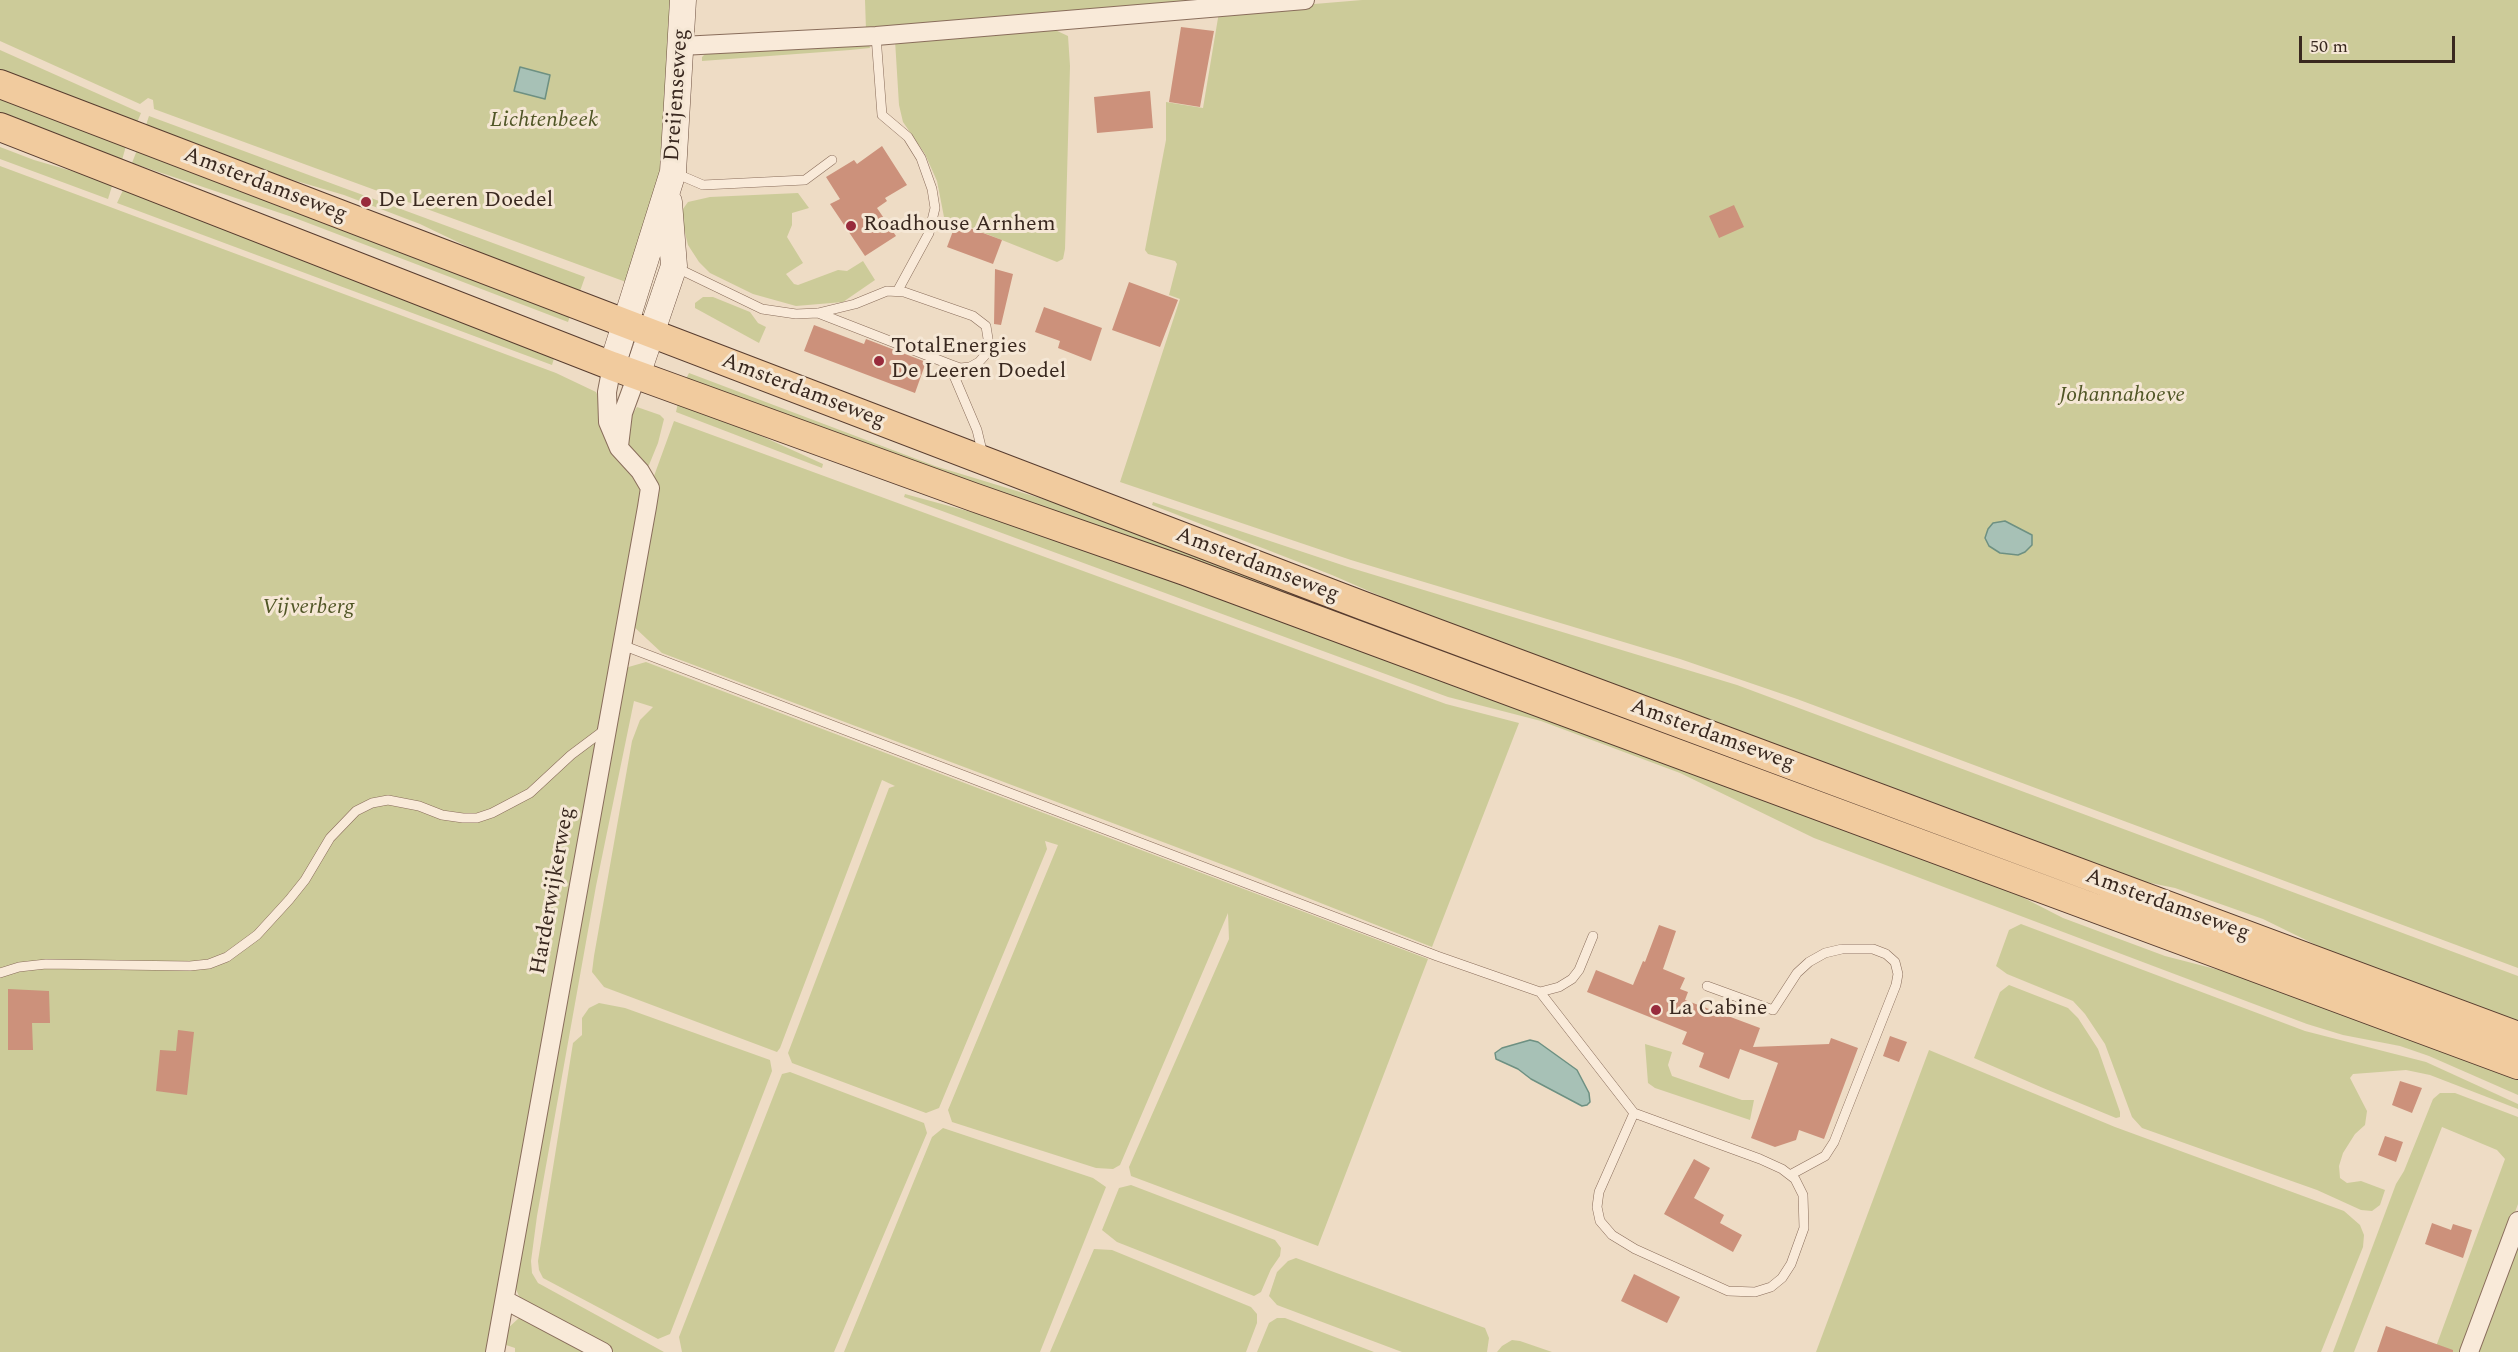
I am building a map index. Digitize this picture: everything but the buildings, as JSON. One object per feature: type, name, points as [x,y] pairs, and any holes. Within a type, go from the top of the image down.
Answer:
[{"type":"main road","name":"Dreijenseweg","points":[[625,370],[652,335],[671,181],[683,0]]},
{"type":"main road","name":"Amsterdamseweg","points":[[0,84],[1375,611],[2518,1036]]},
{"type":"main road","name":"Amsterdamseweg","points":[[0,127],[625,370],[973,497],[1196,575],[2518,1065]]},
{"type":"main road","name":"Dreijenseweg","points":[[625,370],[624,324],[661,260]]},
{"type":"street","points":[[681,46],[876,36],[1305,0]]},
{"type":"street","points":[[619,448],[625,370]]},
{"type":"street","name":"Harderwijkerweg","points":[[495,1352],[650,488],[640,471],[619,448],[608,422],[607,405],[625,370]]},
{"type":"street","points":[[2469,1352],[2518,1221]]},
{"type":"street","points":[[505,1300],[603,1352]]},
{"type":"lane","points":[[876,36],[882,115],[908,136],[921,158],[932,189],[935,208],[929,233],[898,290]]},
{"type":"lane","points":[[671,181],[703,185],[805,180],[832,160]]},
{"type":"lane","points":[[661,260],[762,309],[796,315],[818,313],[855,304],[887,291],[898,290],[973,316],[986,326],[989,345],[987,353],[979,362],[970,367],[960,368],[818,313]]},
{"type":"lane","points":[[949,364],[977,430],[985,461]]},
{"type":"lane","points":[[622,645],[1414,947],[1540,992],[1634,1113],[1760,1159],[1795,1179],[1803,1195],[1804,1228],[1791,1263],[1782,1278],[1771,1287],[1755,1292],[1728,1291],[1635,1249],[1612,1235],[1600,1221],[1599,1192],[1634,1113]]},
{"type":"lane","points":[[0,973],[19,967],[46,964],[190,966],[218,961],[257,935],[305,880],[330,838],[356,811],[372,802],[388,800],[420,806],[442,815],[477,818],[492,813],[530,793],[571,755],[608,727]]},
{"type":"lane","points":[[1540,992],[1559,987],[1572,979],[1579,970],[1593,936]]},
{"type":"lane","points":[[1707,986],[1773,1010],[1797,973],[1809,962],[1825,953],[1842,949],[1873,949],[1886,954],[1895,962],[1898,974],[1896,985],[1834,1142],[1825,1156],[1790,1175]]},
{"type":"green space","name":"Lichtenbeek","points":[[0,0],[674,0],[664,160],[626,282],[154,109],[153,100],[148,98],[140,104],[0,41]]},
{"type":"green space","points":[[865,0],[1229,0],[866,30]]},
{"type":"green space","name":"Johannahoeve","points":[[1362,0],[2518,0],[2518,968],[1797,699],[1680,659],[1351,560],[1120,482],[1180,299],[1169,295],[1177,264],[1175,261],[1148,254],[1145,250],[1166,140],[1166,102],[1203,108],[1219,12]]},
{"type":"green space","points":[[1053,29],[1068,36],[1070,66],[1065,249],[1063,259],[1057,262],[944,217],[937,181],[925,154],[903,122],[899,105],[895,40]]},
{"type":"green space","points":[[869,44],[870,48],[702,61],[702,57],[707,52]]},
{"type":"green space","points":[[0,50],[141,113],[136,125],[0,72]]},
{"type":"green space","points":[[0,97],[126,146],[122,160],[0,114]]},
{"type":"green space","points":[[149,116],[585,277],[579,294],[512,268],[420,224],[344,195],[252,168],[145,128]]},
{"type":"green space","points":[[0,147],[34,160],[113,183],[108,199],[0,159]]},
{"type":"green space","points":[[137,150],[570,316],[568,322],[295,218],[132,163]]},
{"type":"green space","name":"Vijverberg","points":[[0,166],[556,373],[596,392],[638,485],[641,493],[489,1352],[0,1352]]},
{"type":"green space","points":[[124,188],[555,355],[552,365],[117,203]]},
{"type":"green space","points":[[798,193],[809,208],[792,213],[792,225],[787,237],[803,263],[786,274],[794,284],[798,285],[838,270],[847,271],[863,261],[875,280],[843,302],[796,306],[753,294],[710,273],[699,262],[688,245],[680,213],[688,202],[710,197]]},
{"type":"green space","points":[[703,297],[713,297],[750,312],[758,323],[766,327],[759,343],[695,308],[695,303]]},
{"type":"green space","points":[[689,373],[935,466],[1066,506],[2518,1049],[686,379]]},
{"type":"green space","points":[[678,403],[757,434],[823,464],[822,468],[676,412]]},
{"type":"green space","points":[[637,407],[660,415],[664,419],[658,443],[646,467],[631,451],[628,444],[630,418]]},
{"type":"green space","points":[[674,421],[1446,704],[1519,723],[1432,947],[1237,870],[662,653],[632,625],[658,493],[654,476]]},
{"type":"green space","points":[[905,494],[1008,522],[1160,575],[1989,880],[2063,918],[2165,956],[2254,979],[2518,1078],[2518,1095],[2429,1056],[2400,1046],[2343,1035],[2307,1024],[1814,838],[1680,773],[1541,721],[1448,697],[904,497]]},
{"type":"green space","points":[[1153,502],[1348,567],[1737,685],[2518,976],[2518,1024],[2357,965],[2263,919],[2175,888],[2141,881],[1442,623],[1332,575],[1152,505]]},
{"type":"green space","points":[[646,662],[1428,959],[1318,1246],[1131,1176],[1129,1167],[1229,939],[1228,913],[1120,1165],[1113,1169],[1096,1168],[952,1122],[948,1110],[1058,845],[1045,841],[1047,849],[939,1108],[926,1113],[792,1063],[788,1053],[889,788],[895,786],[882,780],[777,1052],[604,987],[592,972],[594,956],[632,741],[640,720],[653,707],[634,701],[596,886],[531,1261],[532,1273],[538,1283],[664,1352],[614,1352],[522,1303],[515,1287],[625,668]]},
{"type":"green space","points":[[2021,924],[2305,1031],[2426,1062],[2518,1104],[2518,1109],[2430,1075],[2406,1070],[2353,1074],[2350,1078],[2367,1111],[2365,1125],[2355,1134],[2343,1153],[2339,1166],[2340,1178],[2347,1183],[2361,1181],[2385,1190],[2380,1205],[2372,1211],[2361,1210],[2317,1190],[2142,1128],[2132,1117],[2105,1044],[2085,1014],[2073,1001],[2007,974],[1996,966],[2009,930]]},
{"type":"green space","points":[[2009,985],[2068,1008],[2078,1018],[2098,1049],[2120,1117],[2116,1118],[1974,1058],[2000,992]]},
{"type":"green space","points":[[599,1003],[625,1008],[770,1060],[772,1071],[670,1334],[658,1339],[543,1278],[539,1270],[538,1261],[573,1043],[582,1035],[582,1018],[589,1008]]},
{"type":"green space","points":[[1645,1044],[1672,1052],[1668,1065],[1672,1076],[1742,1100],[1754,1100],[1750,1120],[1655,1088],[1648,1083]]},
{"type":"green space","points":[[1929,1050],[2115,1127],[2344,1211],[2360,1225],[2364,1235],[2363,1247],[2321,1352],[1816,1352]]},
{"type":"green space","points":[[790,1072],[924,1123],[927,1133],[834,1352],[682,1352],[679,1337],[782,1074]]},
{"type":"green space","points":[[2440,1093],[2455,1093],[2518,1117],[2518,1204],[2463,1352],[2434,1352],[2505,1159],[2497,1150],[2442,1127],[2354,1352],[2333,1352],[2396,1184],[2404,1171],[2433,1099]]},
{"type":"green space","points":[[943,1128],[1093,1178],[1106,1187],[1040,1352],[844,1352],[932,1137]]},
{"type":"green space","points":[[1131,1185],[1275,1240],[1281,1248],[1280,1256],[1271,1269],[1261,1292],[1254,1296],[1117,1242],[1102,1230],[1119,1188]]},
{"type":"green space","points":[[2518,1234],[2518,1352],[2471,1352]]},
{"type":"green space","points":[[1094,1249],[1112,1250],[1251,1307],[1257,1314],[1257,1323],[1246,1352],[1050,1352]]},
{"type":"green space","points":[[1296,1258],[1485,1328],[1489,1338],[1487,1352],[1402,1352],[1277,1305],[1269,1296],[1277,1272],[1288,1261]]},
{"type":"green space","points":[[520,1317],[593,1352],[515,1352],[515,1348],[503,1344],[507,1329]]},
{"type":"green space","points":[[1277,1318],[1285,1318],[1374,1352],[1257,1352],[1269,1323]]},
{"type":"green space","points":[[1512,1340],[1520,1341],[1552,1352],[1497,1352]]},
{"type":"shaded area","points":[[520,67],[550,75],[545,99],[514,91]]},
{"type":"shaded area","points":[[2005,521],[2032,535],[2032,545],[2025,552],[2018,555],[2000,553],[1989,546],[1985,538],[1988,529],[1993,523]]},
{"type":"shaded area","points":[[1530,1040],[1538,1042],[1577,1070],[1589,1093],[1590,1102],[1587,1105],[1582,1106],[1496,1059],[1495,1053],[1502,1048]]},
{"type":"place","name":"De Leeren Doedel","points":[[366,202]]},
{"type":"place","name":"Roadhouse Arnhem","points":[[851,226]]},
{"type":"place","name":"TotalEnergies De Leeren Doedel","points":[[879,361]]},
{"type":"place","name":"La Cabine","points":[[1656,1010]]}]
